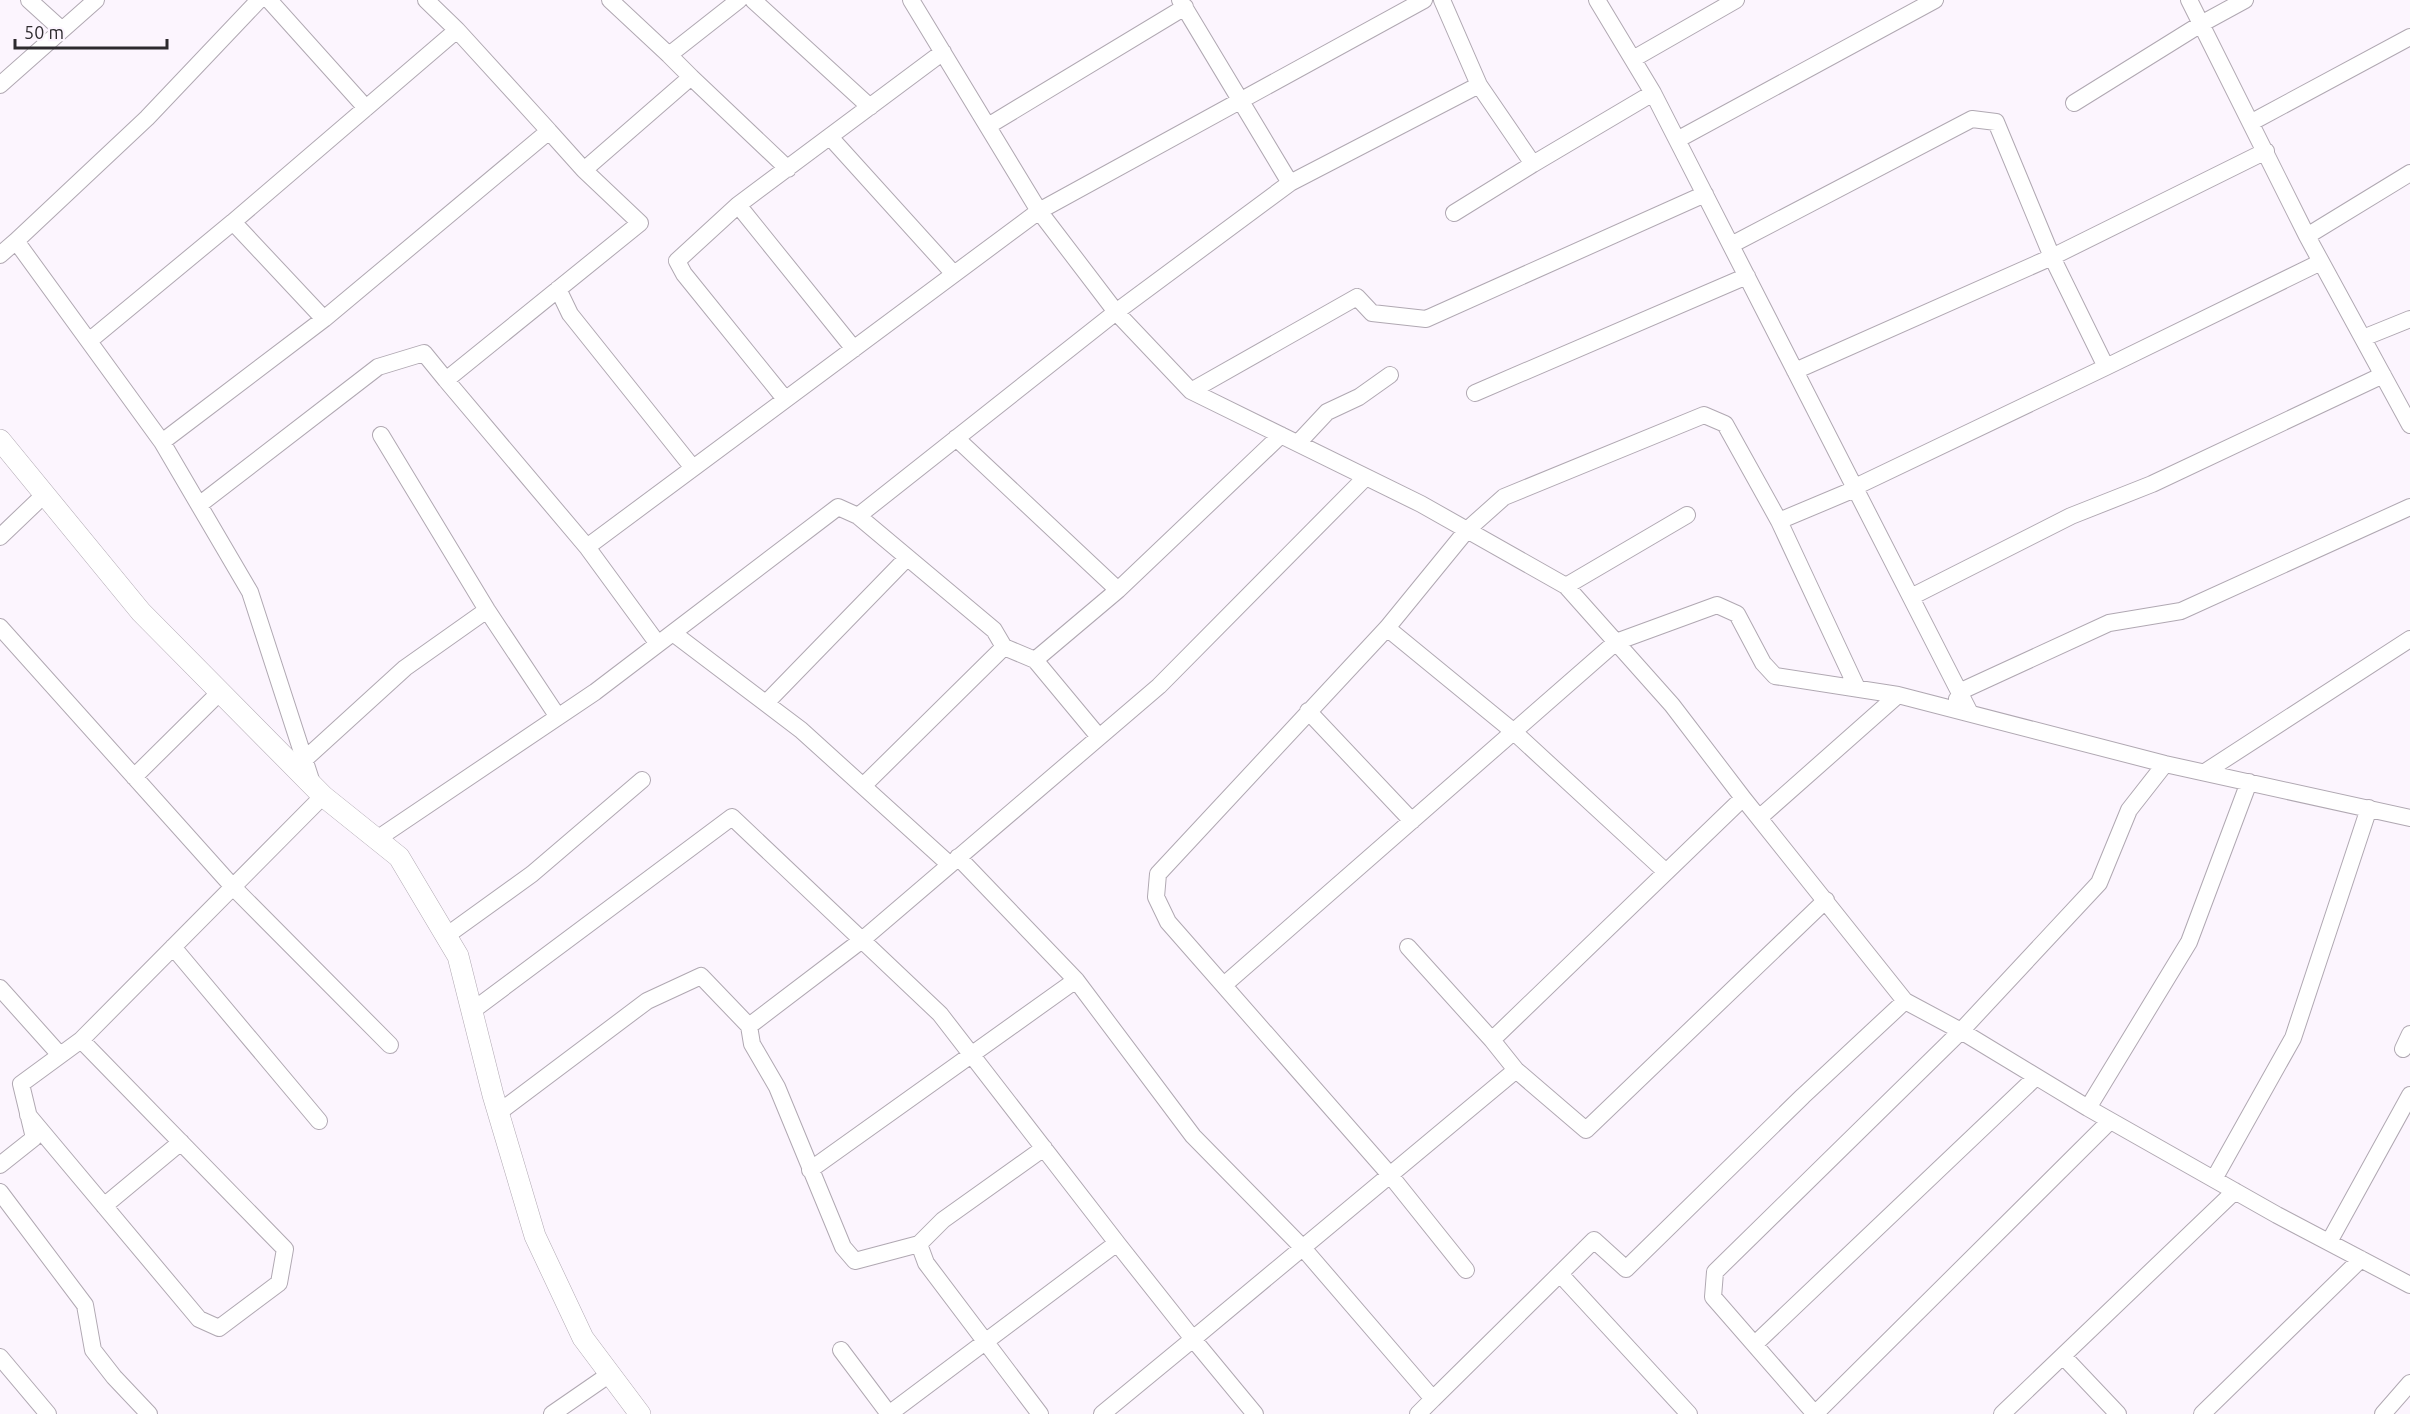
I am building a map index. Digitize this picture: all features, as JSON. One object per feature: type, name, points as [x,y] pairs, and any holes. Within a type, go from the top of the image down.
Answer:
[{"type":"street","points":[[29,0],[62,30]]},
{"type":"street","points":[[0,85],[96,0]]},
{"type":"street","points":[[0,255],[147,118],[259,0]]},
{"type":"street","points":[[269,0],[366,108]]},
{"type":"street","points":[[426,0],[457,30],[584,170],[640,223],[446,380]]},
{"type":"street","points":[[610,0],[788,169]]},
{"type":"street","points":[[669,55],[739,0]]},
{"type":"street","points":[[753,0],[870,107]]},
{"type":"street","points":[[912,0],[1039,211],[1116,312],[1191,391],[1366,477],[1566,586],[1672,705],[1905,1001],[1961,1031],[2110,1121],[2410,1285]]},
{"type":"street","points":[[587,546],[1039,211],[1424,0]]},
{"type":"street","points":[[1442,0],[1479,85],[1533,164]]},
{"type":"street","points":[[1597,0],[1653,93],[1962,698],[1942,706]]},
{"type":"street","points":[[1633,60],[1736,0]]},
{"type":"street","points":[[1677,140],[1935,0]]},
{"type":"street","points":[[2189,0],[2307,236],[2410,425]]},
{"type":"street","points":[[2074,103],[2201,24],[2245,0]]},
{"type":"street","points":[[988,126],[1182,3],[1290,183]]},
{"type":"street","points":[[89,341],[233,222],[457,30]]},
{"type":"street","points":[[2252,122],[2410,38]]},
{"type":"street","points":[[785,399],[684,274],[677,261],[738,206],[943,52]]},
{"type":"street","points":[[584,170],[691,77]]},
{"type":"street","points":[[858,516],[1116,312],[1290,183],[1479,85]]},
{"type":"street","points":[[1454,213],[1653,93]]},
{"type":"street","points":[[1731,245],[1972,119],[1996,122],[2052,257],[2106,368]]},
{"type":"street","points":[[162,442],[324,319],[549,131]]},
{"type":"street","points":[[830,137],[954,274]]},
{"type":"street","points":[[1795,370],[2052,257],[2266,152]]},
{"type":"street","points":[[2307,236],[2410,173]]},
{"type":"street","points":[[1191,391],[1357,297],[1372,313],[1426,318],[1705,195]]},
{"type":"street","points":[[738,206],[854,349]]},
{"type":"street","points":[[233,222],[324,319]]},
{"type":"street","points":[[16,241],[162,442],[250,592],[304,760],[318,791]]},
{"type":"street","points":[[1779,521],[1855,489],[1854,487],[2106,368],[2321,262]]},
{"type":"street","points":[[1475,393],[1747,276]]},
{"type":"street","points":[[558,289],[570,314],[693,468]]},
{"type":"street","points":[[2363,338],[2410,319]]},
{"type":"street","points":[[200,507],[199,505],[378,367],[424,353],[587,546],[658,644]]},
{"type":"street","points":[[1298,443],[1327,412],[1359,397],[1390,375]]},
{"type":"street","points":[[1911,597],[2071,516],[2152,484],[2383,375]]},
{"type":"street","points":[[1466,1270],[1390,1175],[1168,922],[1156,897],[1158,874],[1387,628],[1467,530],[1504,497],[1704,415],[1725,424],[1779,521],[1857,688]]},
{"type":"street","points":[[381,435],[487,610],[558,717]]},
{"type":"street","points":[[1035,660],[1118,591],[1281,435]]},
{"type":"street","points":[[956,438],[1118,591]]},
{"type":"street","points":[[0,440],[141,612],[318,791],[399,857],[458,956],[498,1113],[535,1236],[583,1338],[640,1414]]},
{"type":"street","points":[[749,1026],[862,939],[1159,686],[1366,477]]},
{"type":"street","points":[[0,537],[45,494]]},
{"type":"street","points":[[377,839],[558,717],[838,507],[858,516],[994,630],[1004,647],[1035,660],[1099,738]]},
{"type":"street","points":[[1959,692],[2109,623],[2181,611],[2410,507]]},
{"type":"street","points":[[1566,586],[1687,514]]},
{"type":"street","points":[[766,703],[907,558]]},
{"type":"street","points":[[1224,985],[1616,642],[1717,604],[1737,614],[1763,663],[1775,676],[1898,695],[2165,764],[2410,818]]},
{"type":"street","points":[[304,760],[405,668],[487,610]]},
{"type":"street","points":[[0,627],[233,887],[390,1045]]},
{"type":"street","points":[[1387,628],[1514,732],[1666,872]]},
{"type":"street","points":[[673,633],[801,730],[863,786],[953,861],[1076,980],[1193,1136],[1303,1248],[1433,1399]]},
{"type":"street","points":[[2205,772],[2410,639]]},
{"type":"street","points":[[863,786],[1004,647]]},
{"type":"street","points":[[134,777],[220,692]]},
{"type":"street","points":[[1959,692],[1970,713]]},
{"type":"street","points":[[1759,818],[1898,695]]},
{"type":"street","points":[[1308,711],[1413,821]]},
{"type":"street","points":[[2110,1121],[1815,1414],[1713,1297],[1715,1272],[1961,1031],[2099,883],[2129,810],[2165,764]]},
{"type":"street","points":[[446,936],[532,874],[642,780]]},
{"type":"street","points":[[2088,1108],[2189,942],[2249,782]]},
{"type":"street","points":[[0,1165],[34,1138],[21,1084],[81,1040],[233,887],[318,791]]},
{"type":"street","points":[[1492,1041],[1743,798]]},
{"type":"street","points":[[2214,1179],[2293,1038],[2369,808]]},
{"type":"street","points":[[472,1011],[732,817],[940,1014],[1117,1243],[1255,1414]]},
{"type":"street","points":[[1408,947],[1516,1070],[1586,1130],[1826,900]]},
{"type":"street","points":[[173,947],[319,1121]]},
{"type":"street","points":[[498,1113],[647,1001],[701,976],[749,1026],[752,1044],[777,1087],[843,1247],[855,1261],[918,1244],[943,1220],[1044,1148]]},
{"type":"street","points":[[810,1170],[1076,980]]},
{"type":"street","points":[[0,988],[60,1055]]},
{"type":"street","points":[[1418,1414],[1594,1240],[1626,1269],[1803,1096],[1905,1001]]},
{"type":"street","points":[[28,1115],[199,1319],[219,1328],[279,1283],[285,1249],[81,1040]]},
{"type":"street","points":[[1102,1414],[1516,1070]]},
{"type":"street","points":[[1755,1344],[2036,1077]]},
{"type":"street","points":[[2329,1242],[2410,1095]]},
{"type":"street","points":[[104,1206],[181,1142]]},
{"type":"street","points":[[2002,1414],[2235,1191]]},
{"type":"street","points":[[0,1192],[85,1305],[93,1350],[114,1377],[149,1414]]},
{"type":"street","points":[[841,1350],[889,1414],[1117,1243]]},
{"type":"street","points":[[918,1244],[926,1263],[1040,1414]]},
{"type":"street","points":[[2202,1414],[2361,1259]]},
{"type":"street","points":[[1560,1274],[1689,1414]]},
{"type":"street","points":[[2062,1356],[2118,1414]]},
{"type":"street","points":[[0,1357],[48,1414]]},
{"type":"street","points":[[552,1414],[610,1374]]},
{"type":"street","points":[[2383,1414],[2410,1383]]}]
